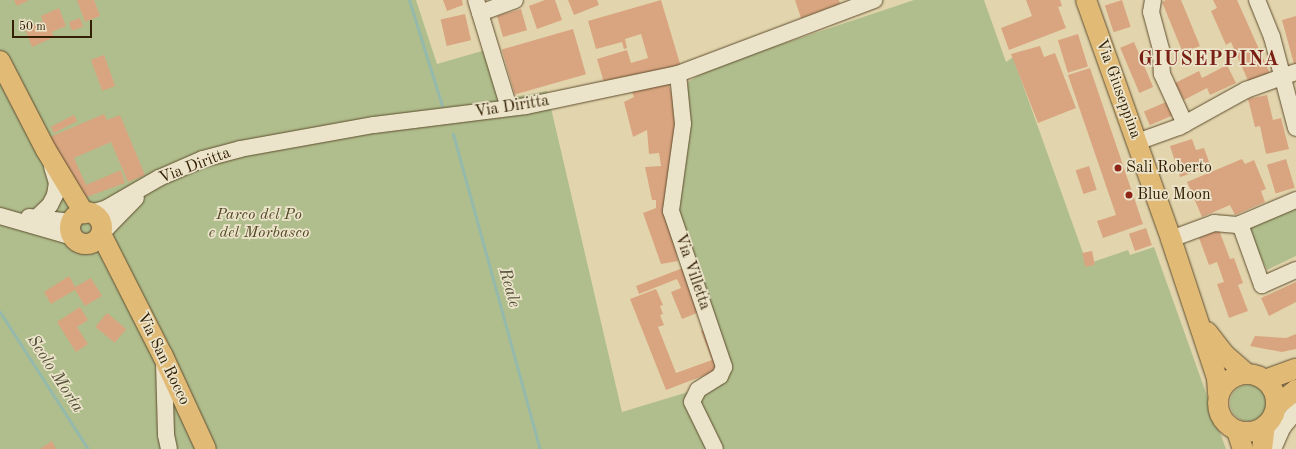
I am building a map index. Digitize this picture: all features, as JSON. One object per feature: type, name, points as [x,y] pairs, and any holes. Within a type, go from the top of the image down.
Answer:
[{"type":"main road","name":"Via Giuseppina","points":[[1086,0],[1171,239],[1217,378],[1218,412],[1240,440],[1265,426]]},
{"type":"main road","points":[[0,61],[46,150],[80,221],[81,244],[97,239]]},
{"type":"main road","points":[[58,182],[80,221]]},
{"type":"main road","name":"Via San Rocco","points":[[80,221],[101,224],[97,239],[118,269],[164,356],[206,449]]},
{"type":"main road","name":"Via Giuseppina","points":[[1196,315],[1224,354],[1246,373],[1265,380]]},
{"type":"main road","points":[[1262,449],[1265,426],[1274,414],[1276,406],[1274,392],[1265,380],[1296,369]]},
{"type":"main road","points":[[1218,394],[1229,379],[1246,373]]},
{"type":"main road","points":[[1276,406],[1296,390]]},
{"type":"street","points":[[509,108],[478,6],[515,0]]},
{"type":"street","points":[[1153,0],[1151,12],[1160,50],[1162,74],[1185,124]]},
{"type":"street","points":[[1257,0],[1272,37],[1290,74],[1296,128]]},
{"type":"street","name":"Via Diritta","points":[[0,215],[80,221],[145,188],[159,178],[203,159],[240,149],[374,126],[509,108],[678,74],[864,1]]},
{"type":"street","name":"Via Villetta","points":[[678,74],[683,124],[671,211],[724,367],[720,376],[698,390],[692,402],[715,449]]},
{"type":"street","points":[[1137,142],[1185,124],[1246,90],[1290,74]]},
{"type":"street","points":[[36,218],[50,205],[58,182],[46,150]]},
{"type":"street","name":"Via Diritta","points":[[97,239],[145,188]]},
{"type":"street","points":[[1171,239],[1214,223],[1240,224],[1296,200]]},
{"type":"street","name":"Via Diritta","points":[[0,215],[80,221]]},
{"type":"street","points":[[1240,224],[1262,285],[1296,270]]},
{"type":"street","points":[[164,356],[166,435],[169,449]]},
{"type":"street","points":[[1273,449],[1283,428],[1296,411]]},
{"type":"green space","name":"Parco del Po e del Morbasco","points":[[0,0],[416,0],[437,64],[489,49],[504,99],[547,91],[622,412],[721,382],[676,208],[688,82],[699,75],[755,53],[914,0],[984,0],[1006,62],[1013,57],[1087,264],[1128,250],[1130,255],[1154,247],[1226,449],[0,449]]},
{"type":"green space","points":[[1296,205],[1296,256],[1267,270],[1247,230]]},
{"type":"green space","points":[[1248,385],[1261,390],[1266,403],[1261,416],[1248,421],[1235,416],[1230,403],[1235,390]]},
{"type":"building","points":[[14,0],[29,0],[17,6]]},
{"type":"building","points":[[77,0],[94,0],[100,16],[85,22]]},
{"type":"building","points":[[443,0],[462,0],[463,5],[447,11]]},
{"type":"building","points":[[545,0],[555,0],[562,20],[537,29],[529,6]]},
{"type":"building","points":[[568,0],[597,0],[599,5],[574,15]]},
{"type":"building","points":[[661,0],[681,67],[606,89],[597,59],[627,50],[631,63],[648,58],[641,34],[625,39],[627,48],[624,49],[622,42],[596,49],[588,21]]},
{"type":"building","points":[[795,0],[839,0],[840,4],[801,18]]},
{"type":"building","points":[[1026,0],[1060,0],[1062,6],[1058,7],[1066,28],[1009,50],[1001,28],[1032,16]]},
{"type":"building","points":[[1122,0],[1131,27],[1114,32],[1105,6]]},
{"type":"building","points":[[1166,0],[1181,0],[1200,46],[1183,53],[1162,2]]},
{"type":"building","points":[[1213,0],[1237,0],[1271,76],[1250,85],[1231,42],[1226,45],[1211,11],[1217,8]]},
{"type":"building","points":[[59,8],[66,26],[52,32],[54,37],[32,47],[25,29],[43,21],[41,16]]},
{"type":"building","points":[[521,9],[527,30],[503,37],[497,16]]},
{"type":"building","points":[[465,14],[471,40],[447,46],[441,20]]},
{"type":"building","points":[[1296,16],[1296,63],[1294,64],[1282,20]]},
{"type":"building","points":[[80,18],[83,26],[72,31],[69,22]]},
{"type":"building","points":[[573,29],[586,74],[515,95],[502,49]]},
{"type":"building","points":[[1078,34],[1088,67],[1068,73],[1058,40]]},
{"type":"building","points":[[1134,42],[1153,87],[1139,93],[1120,48]]},
{"type":"building","points":[[1040,46],[1044,57],[1055,53],[1076,108],[1038,123],[1011,54]]},
{"type":"building","points":[[104,55],[115,86],[102,91],[91,60]]},
{"type":"building","points":[[1227,65],[1236,83],[1210,95],[1207,88],[1184,100],[1175,83],[1199,71],[1202,78]]},
{"type":"building","points":[[1090,68],[1143,224],[1103,238],[1097,221],[1116,215],[1068,75]]},
{"type":"building","points":[[667,78],[680,123],[667,210],[678,261],[661,264],[643,213],[656,208],[656,200],[652,200],[645,167],[661,166],[659,153],[649,154],[647,130],[633,137],[624,102],[634,97],[630,87]]},
{"type":"building","points":[[1267,95],[1273,120],[1281,118],[1289,149],[1266,154],[1260,126],[1255,127],[1248,99]]},
{"type":"building","points":[[1166,102],[1172,116],[1150,125],[1144,111]]},
{"type":"building","points":[[104,114],[107,120],[120,115],[145,175],[128,182],[111,142],[74,158],[86,185],[121,170],[125,183],[81,199],[50,137]]},
{"type":"building","points":[[74,115],[77,121],[54,133],[51,127]]},
{"type":"building","points":[[1192,139],[1196,150],[1204,148],[1211,167],[1180,177],[1170,146]]},
{"type":"building","points":[[1242,159],[1245,164],[1254,160],[1266,189],[1261,191],[1265,202],[1235,215],[1230,205],[1202,217],[1187,182]]},
{"type":"building","points":[[1286,159],[1295,188],[1276,194],[1267,165]]},
{"type":"building","points":[[1089,166],[1097,190],[1083,194],[1076,170]]},
{"type":"building","points":[[1146,228],[1152,245],[1135,251],[1129,234]]},
{"type":"building","points":[[1219,230],[1230,259],[1234,258],[1243,283],[1238,285],[1248,311],[1229,318],[1217,284],[1224,282],[1217,262],[1209,265],[1199,238]]},
{"type":"building","points":[[1092,251],[1095,265],[1085,267],[1082,253]]},
{"type":"building","points":[[688,266],[702,311],[682,319],[671,292],[681,288],[677,279],[639,294],[636,286]]},
{"type":"building","points":[[69,276],[75,287],[91,278],[102,296],[85,306],[75,290],[51,304],[44,292]]},
{"type":"building","points":[[1296,282],[1296,302],[1269,316],[1261,298]]},
{"type":"building","points":[[656,289],[663,305],[660,306],[663,314],[660,315],[664,325],[658,327],[676,373],[712,360],[701,331],[710,327],[716,371],[666,390],[630,299]]},
{"type":"building","points":[[80,307],[88,320],[77,327],[88,344],[76,352],[57,322]]},
{"type":"building","points":[[107,313],[126,329],[115,343],[95,327]]},
{"type":"building","points":[[1296,334],[1296,349],[1282,352],[1250,346],[1255,336],[1286,338]]},
{"type":"building","points":[[52,441],[56,449],[40,449]]},
{"type":"waterway","name":"Reale","points":[[409,0],[442,105]]},
{"type":"waterway","name":"Reale","points":[[453,134],[540,449]]},
{"type":"waterway","name":"Scolo Morta","points":[[0,312],[88,449]]},
{"type":"place","name":"Sali Roberto","points":[[1118,168]]},
{"type":"place","name":"Blue Moon","points":[[1129,195]]},
{"type":"district","name":"GIUSEPPINA","points":[[1209,60]]}]
